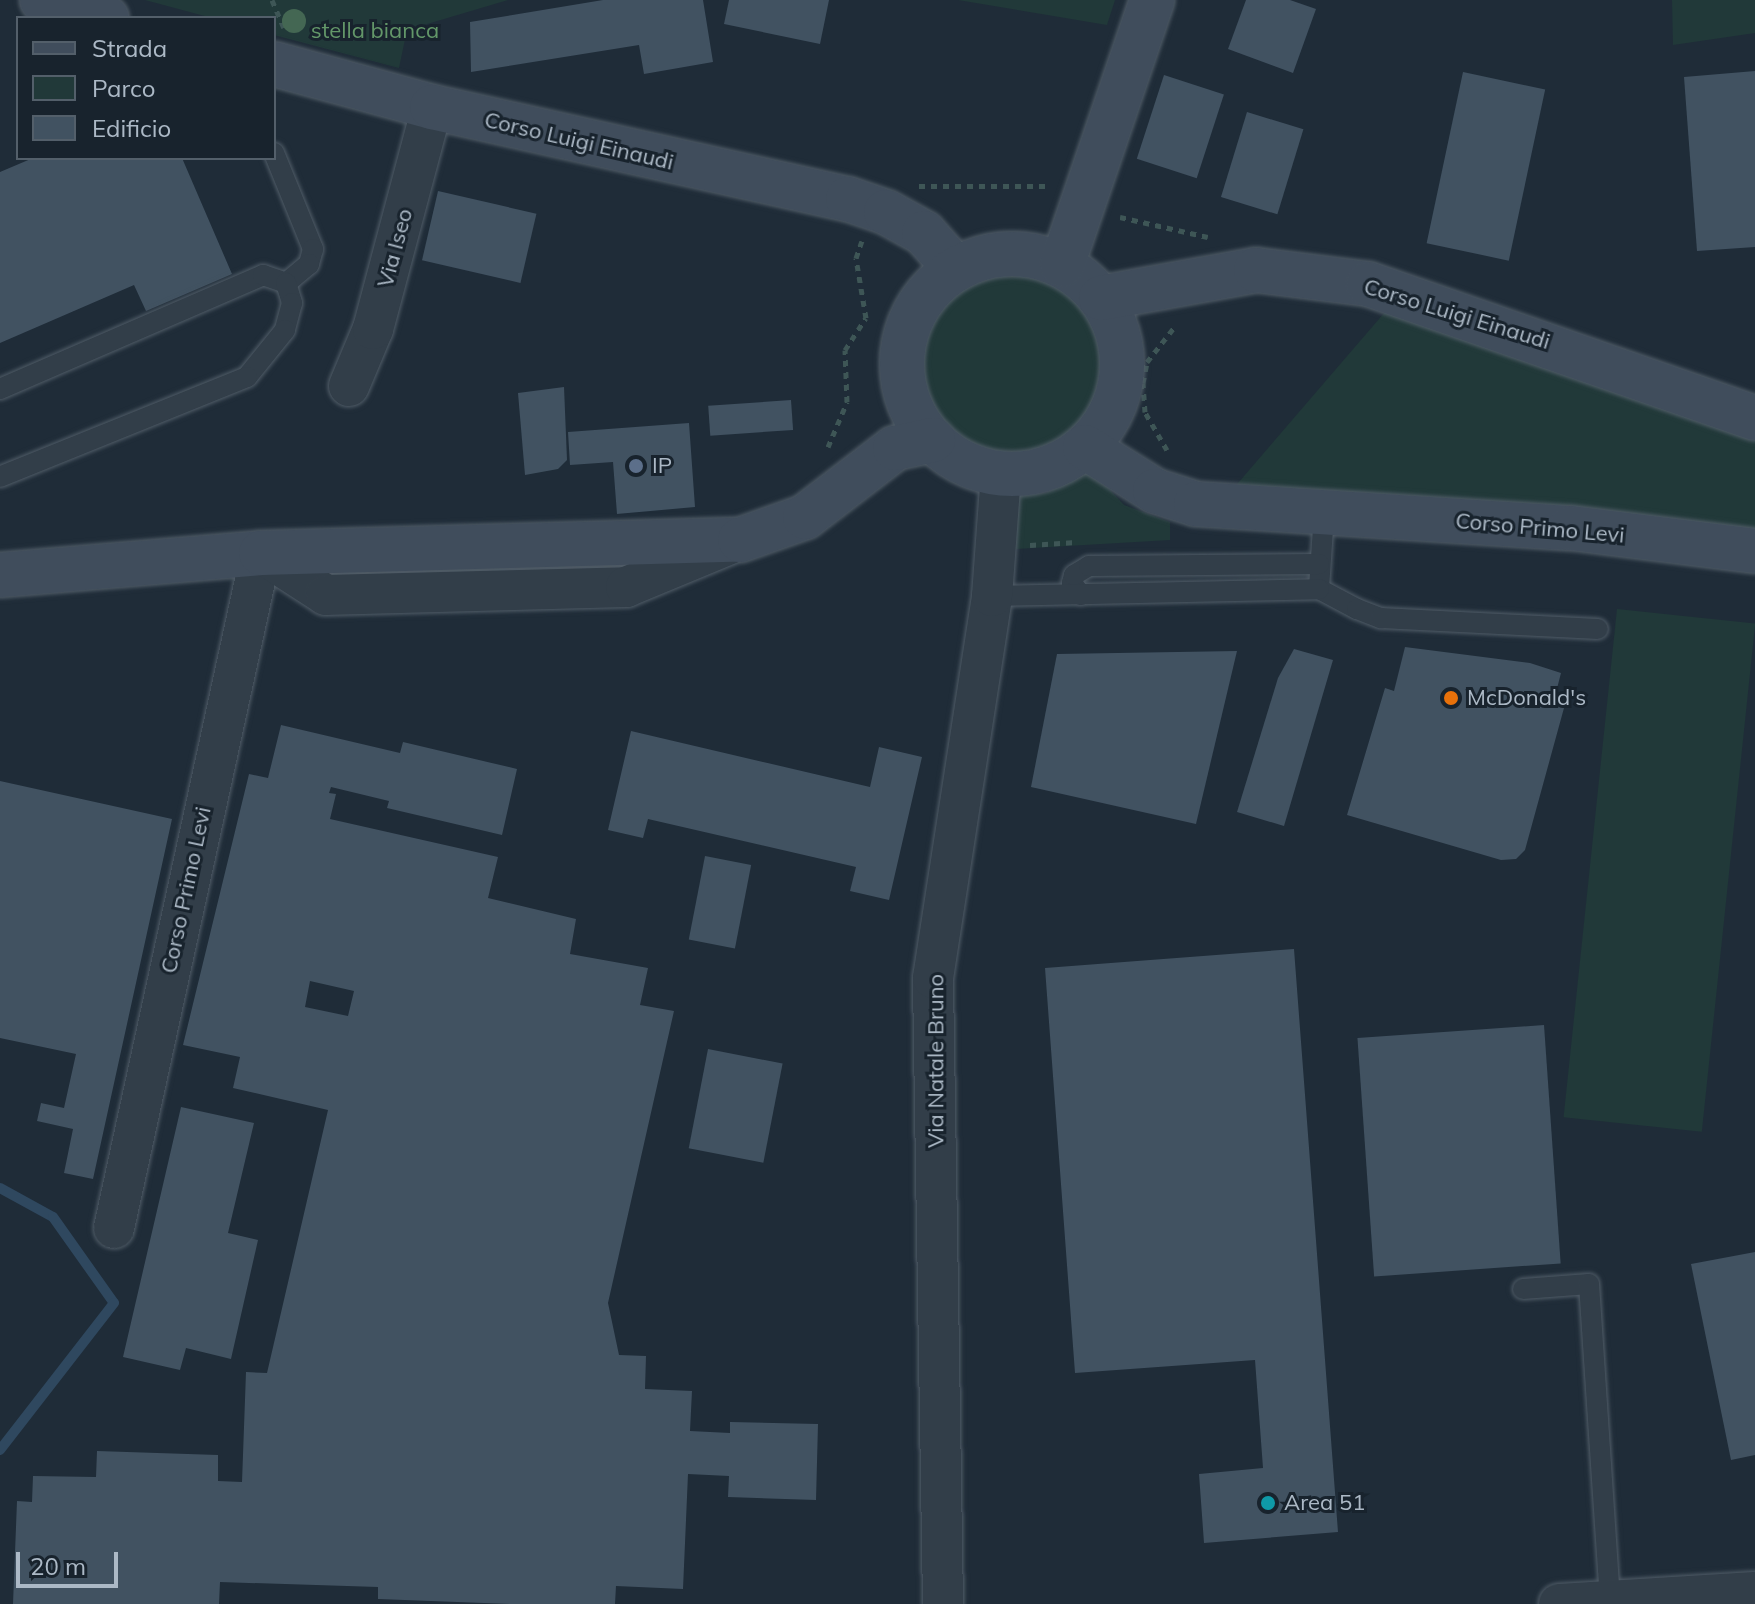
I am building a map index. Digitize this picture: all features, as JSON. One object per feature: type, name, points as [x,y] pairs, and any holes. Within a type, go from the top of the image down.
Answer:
[{"type":"main road","points":[[42,0],[100,16]]},
{"type":"main road","points":[[1052,262],[1089,192],[1152,0]]},
{"type":"main road","name":"Corso Luigi Einaudi","points":[[276,65],[432,107],[886,212],[924,233],[956,269]]},
{"type":"main road","points":[[886,212],[922,300]]},
{"type":"main road","points":[[855,477],[890,430],[902,380],[909,325],[922,300],[956,269],[983,258],[1052,262],[1101,298],[1116,327],[1122,370],[1107,422],[1085,447],[1060,464],[1031,474],[1001,474],[972,467],[933,440],[910,407],[902,380]]},
{"type":"main road","name":"Corso Luigi Einaudi","points":[[1101,298],[1256,270],[1368,284],[1755,418]]},
{"type":"main road","points":[[0,575],[261,553],[740,540],[805,517],[895,448],[933,440]]},
{"type":"main road","name":"Corso Primo Levi","points":[[1085,447],[1155,491],[1196,504],[1571,528],[1755,551]]},
{"type":"street","name":"Via Iseo","points":[[349,386],[373,329],[432,107]]},
{"type":"street","name":"Via Natale Bruno","points":[[943,1604],[933,978],[992,596],[1001,474]]},
{"type":"street","name":"Corso Primo Levi","points":[[114,1228],[261,553]]},
{"type":"street","points":[[1559,1604],[1755,1592]]},
{"type":"lane","points":[[276,158],[313,249],[309,264],[286,283]]},
{"type":"lane","points":[[0,389],[263,275],[286,283]]},
{"type":"lane","points":[[0,477],[247,377],[285,330],[292,303],[286,283]]},
{"type":"lane","points":[[1319,589],[1324,513]]},
{"type":"lane","points":[[1081,595],[1072,583],[1074,575],[1089,566],[1319,564]]},
{"type":"lane","points":[[992,596],[1319,589],[1381,618],[1598,629]]},
{"type":"lane","points":[[1523,1289],[1589,1284],[1610,1602]]},
{"type":"path","points":[[855,477],[817,470],[847,402],[845,350],[866,318],[856,258],[862,238],[912,187],[947,182],[1015,190],[1058,183],[1121,204],[1120,221],[1220,238]]},
{"type":"path","points":[[1169,454],[1145,412],[1143,383],[1158,343],[1186,319]]},
{"type":"path","points":[[996,547],[1086,541]]},
{"type":"green space","name":"stella bianca","points":[[145,0],[508,0],[407,30],[399,68],[276,36],[276,16],[205,16]]},
{"type":"green space","points":[[958,0],[1115,0],[1107,25]]},
{"type":"green space","points":[[1672,0],[1755,0],[1755,33],[1673,45]]},
{"type":"green space","points":[[1012,274],[1048,281],[1078,301],[1098,331],[1105,367],[1098,403],[1078,433],[1048,453],[1012,460],[976,453],[946,433],[926,403],[919,367],[926,331],[946,301],[976,281]]},
{"type":"green space","points":[[1385,312],[1755,434],[1755,531],[1226,497]]},
{"type":"green space","points":[[1085,472],[1099,478],[1124,505],[1170,522],[1170,540],[1014,549],[1016,495],[1046,493]]},
{"type":"green space","points":[[1617,609],[1755,624],[1702,1132],[1564,1117]]},
{"type":"building","points":[[603,0],[703,0],[713,62],[644,74],[639,45],[471,72],[470,22]]},
{"type":"building","points":[[729,0],[829,0],[820,44],[724,24]]},
{"type":"building","points":[[1246,0],[1290,0],[1316,9],[1293,73],[1228,49]]},
{"type":"building","points":[[1755,71],[1755,247],[1697,251],[1684,77]]},
{"type":"building","points":[[1463,72],[1545,89],[1509,261],[1427,243]]},
{"type":"building","points":[[1164,75],[1224,94],[1197,178],[1137,159]]},
{"type":"building","points":[[1247,112],[1303,129],[1277,214],[1221,197]]},
{"type":"building","points":[[28,160],[183,160],[232,274],[146,311],[134,285],[0,343],[0,172]]},
{"type":"building","points":[[438,191],[536,214],[520,283],[422,260]]},
{"type":"building","points":[[564,387],[567,460],[558,469],[525,475],[518,393]]},
{"type":"building","points":[[791,400],[793,430],[710,436],[708,406]]},
{"type":"building","points":[[689,423],[695,507],[617,514],[613,462],[570,465],[568,432]]},
{"type":"building","points":[[1405,647],[1530,663],[1561,673],[1553,704],[1564,708],[1525,850],[1516,859],[1501,860],[1347,815],[1385,688],[1394,691]]},
{"type":"building","points":[[1294,649],[1333,660],[1284,826],[1237,812],[1278,678]]},
{"type":"building","points":[[1237,651],[1196,824],[1031,787],[1057,654]]},
{"type":"building","points":[[281,725],[400,753],[403,742],[517,769],[502,835],[387,808],[389,801],[331,787],[329,793],[336,794],[330,819],[498,857],[488,898],[576,919],[570,954],[648,968],[640,1005],[674,1011],[608,1303],[619,1355],[646,1356],[645,1389],[692,1391],[690,1431],[730,1433],[730,1422],[818,1424],[816,1500],[728,1497],[729,1476],[688,1474],[683,1589],[616,1586],[615,1604],[510,1604],[378,1599],[378,1587],[220,1582],[219,1604],[13,1604],[17,1501],[32,1502],[33,1476],[96,1477],[97,1451],[218,1455],[218,1481],[242,1482],[246,1372],[267,1373],[328,1110],[233,1088],[240,1057],[183,1045],[249,774],[268,778]],"holes":[[[310,981],[354,991],[348,1016],[305,1007]]]},
{"type":"building","points":[[631,731],[870,787],[879,747],[922,757],[889,900],[850,891],[856,867],[648,819],[643,838],[608,830]]},
{"type":"building","points":[[0,781],[172,819],[93,1179],[64,1173],[73,1129],[37,1121],[41,1103],[64,1108],[76,1054],[0,1038]]},
{"type":"building","points":[[705,856],[751,865],[735,948],[689,939]]},
{"type":"building","points":[[1294,949],[1338,1532],[1204,1543],[1199,1474],[1263,1468],[1255,1360],[1075,1373],[1045,968]]},
{"type":"building","points":[[1544,1025],[1561,1263],[1374,1276],[1357,1038]]},
{"type":"building","points":[[708,1049],[783,1064],[763,1163],[689,1148]]},
{"type":"building","points":[[181,1107],[254,1123],[228,1233],[258,1240],[231,1359],[186,1348],[180,1370],[123,1357]]},
{"type":"building","points":[[1755,1252],[1755,1455],[1731,1460],[1691,1264]]},
{"type":"waterway","points":[[0,1188],[53,1217],[114,1303],[0,1450]]},
{"type":"place","name":"IP","points":[[636,466]]},
{"type":"place","name":"McDonald's","points":[[1451,698]]},
{"type":"place","name":"Area 51","points":[[1268,1503]]}]
